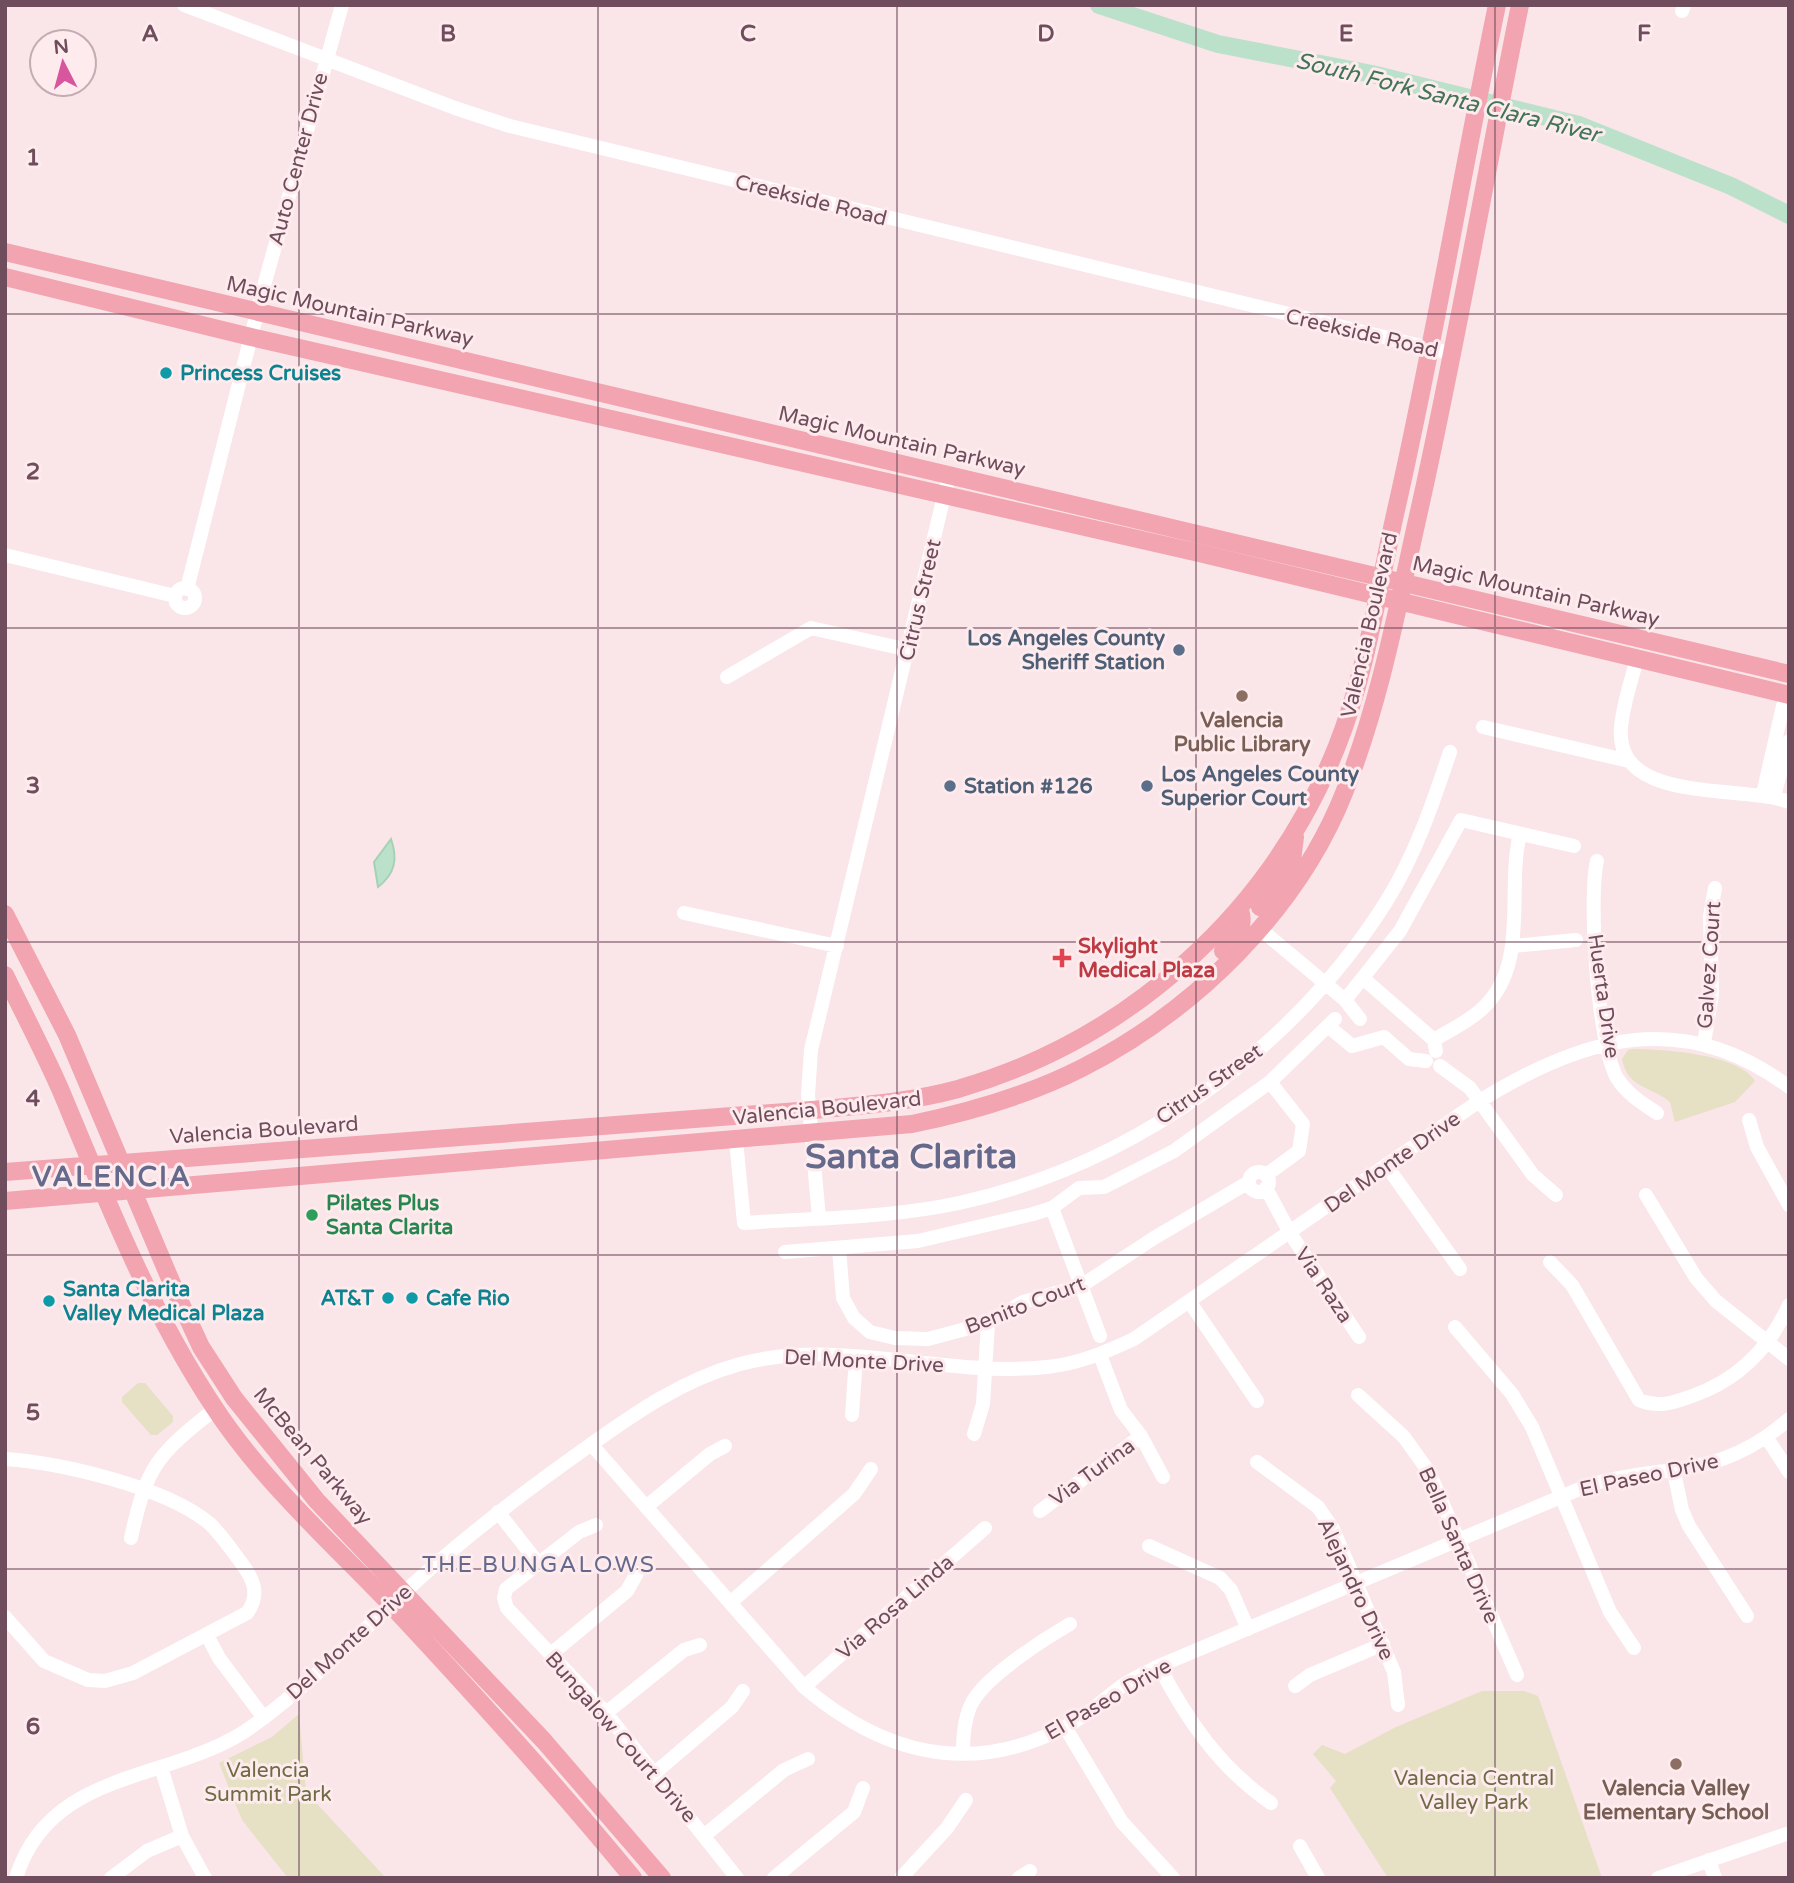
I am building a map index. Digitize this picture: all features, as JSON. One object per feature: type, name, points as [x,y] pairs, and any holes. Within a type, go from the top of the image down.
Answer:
[{"type":"main road","name":"Valencia Boulevard","points":[[5,1172],[810,1110],[919,1098],[956,1089],[1023,1066],[1096,1030],[1151,992],[1190,960],[1240,910],[1295,833],[1322,782],[1350,710],[1377,595],[1497,5]]},
{"type":"main road","name":"Valencia Boulevard","points":[[5,1200],[877,1129],[942,1118],[1003,1101],[1078,1070],[1148,1028],[1213,976],[1259,928],[1291,887],[1321,840],[1343,796],[1382,684],[1438,424],[1520,5]]},
{"type":"main road","name":"Magic Mountain Parkway","points":[[5,252],[257,314],[1789,674]]},
{"type":"main road","name":"Magic Mountain Parkway","points":[[5,277],[251,337],[1377,595],[1399,603],[1789,697]]},
{"type":"main road","points":[[486,390],[526,387],[587,400],[596,392]]},
{"type":"main road","points":[[1259,928],[1257,912],[1292,860],[1295,833]]},
{"type":"main road","points":[[1213,976],[1217,957],[1241,929],[1243,922],[1240,910]]},
{"type":"main road","name":"McBean Parkway","points":[[5,914],[67,1035],[201,1347],[234,1398],[397,1599],[633,1878]]},
{"type":"main road","name":"McBean Parkway","points":[[5,975],[60,1088],[102,1191],[160,1314],[215,1409],[294,1507],[397,1599],[544,1741],[662,1878]]},
{"type":"main road","points":[[942,1118],[959,1104],[1023,1083],[1026,1075],[1023,1066]]},
{"type":"street","name":"Creekside Road","points":[[184,5],[325,60],[510,126],[1450,353]]},
{"type":"street","name":"Auto Center Drive","points":[[5,555],[181,593],[342,5]]},
{"type":"street","name":"Citrus Street","points":[[819,1218],[811,1134],[811,1050],[949,475]]},
{"type":"street","points":[[727,677],[811,628],[909,650]]},
{"type":"street","points":[[1637,659],[1621,727],[1624,750],[1629,761],[1648,778],[1660,783],[1769,795],[1789,802]]},
{"type":"street","points":[[1769,795],[1783,706],[1789,697]]},
{"type":"street","points":[[1483,727],[1629,761]]},
{"type":"street","points":[[1769,795],[1789,741]]},
{"type":"street","name":"Citrus Street","points":[[737,1140],[744,1223],[876,1215],[960,1202],[996,1193],[1108,1149],[1180,1109],[1254,1056],[1325,983],[1387,901],[1428,816],[1450,751]]},
{"type":"street","points":[[1345,1000],[1400,931],[1461,820],[1574,846]]},
{"type":"street","points":[[785,1252],[918,1241],[1052,1208],[1079,1188],[1104,1187],[1174,1151],[1270,1082],[1331,1023],[1352,1046],[1384,1037],[1409,1059],[1434,1055],[1497,993],[1513,946],[1515,852],[1520,834]]},
{"type":"street","name":"Huerta Drive","points":[[1597,861],[1592,878],[1606,1043],[1616,1077],[1632,1097],[1657,1112]]},
{"type":"street","name":"Galvez Court","points":[[1704,1043],[1712,993],[1710,916],[1715,888]]},
{"type":"street","points":[[684,913],[837,946]]},
{"type":"street","points":[[1259,928],[1345,1000],[1360,1019]]},
{"type":"street","points":[[1513,946],[1576,940]]},
{"type":"street","points":[[1364,979],[1465,1092],[1474,1097],[1533,1175],[1556,1195]]},
{"type":"street","name":"Del Monte Drive","points":[[16,1878],[35,1837],[59,1812],[89,1793],[119,1779],[208,1751],[241,1734],[264,1718],[498,1512],[645,1406],[686,1383],[717,1371],[778,1356],[799,1354],[987,1367],[1049,1367],[1100,1355],[1133,1339],[1290,1233],[1386,1165],[1474,1097],[1554,1060],[1606,1043],[1668,1038],[1704,1043],[1746,1060],[1788,1086]]},
{"type":"street","name":"Benito Court","points":[[839,1249],[843,1298],[853,1318],[870,1332],[895,1338],[928,1339],[988,1323],[1023,1302],[1082,1286],[1170,1228],[1260,1184],[1299,1151],[1303,1124],[1270,1082]]},
{"type":"street","points":[[1749,1120],[1757,1147],[1789,1205]]},
{"type":"street","points":[[1386,1165],[1460,1269]]},
{"type":"street","name":"Via Raza","points":[[1260,1184],[1359,1337]]},
{"type":"street","points":[[1646,1195],[1696,1278],[1716,1301],[1789,1359]]},
{"type":"street","points":[[1052,1208],[1100,1336]]},
{"type":"street","points":[[1550,1262],[1572,1285],[1639,1400],[1654,1406],[1677,1402],[1717,1388],[1746,1367],[1777,1331],[1789,1305]]},
{"type":"street","points":[[1189,1301],[1257,1401]]},
{"type":"street","points":[[974,1434],[983,1404],[988,1323]]},
{"type":"street","points":[[1455,1327],[1512,1394],[1526,1416],[1610,1612],[1634,1648]]},
{"type":"street","points":[[1100,1355],[1121,1410],[1140,1436]]},
{"type":"street","points":[[852,1415],[856,1357]]},
{"type":"street","name":"Bella Santa Drive","points":[[1358,1395],[1404,1437],[1429,1472],[1517,1675]]},
{"type":"street","points":[[131,1538],[141,1490],[172,1443],[215,1409]]},
{"type":"street","name":"El Paseo Drive","points":[[591,1444],[804,1687],[837,1715],[887,1741],[939,1753],[963,1753],[1014,1747],[1065,1727],[1124,1685],[1159,1666],[1560,1497],[1604,1481],[1674,1472],[1710,1464],[1741,1453],[1767,1438],[1789,1419]]},
{"type":"street","name":"Via Turina","points":[[1040,1511],[1140,1436],[1163,1477]]},
{"type":"street","points":[[1767,1438],[1789,1472]]},
{"type":"street","points":[[646,1507],[710,1454],[725,1447]]},
{"type":"street","points":[[5,1460],[42,1462],[83,1470],[141,1490],[207,1522],[249,1573],[256,1594],[254,1604],[247,1613],[133,1673],[105,1681],[88,1680],[44,1661],[5,1617]]},
{"type":"street","name":"Alejandro Drive","points":[[1257,1462],[1318,1507],[1333,1529],[1394,1672],[1398,1705]]},
{"type":"street","points":[[730,1603],[854,1494],[871,1469]]},
{"type":"street","points":[[1674,1472],[1677,1492],[1689,1526],[1747,1616]]},
{"type":"street","points":[[498,1512],[538,1563],[579,1532],[596,1525]]},
{"type":"street","name":"Via Rosa Linda","points":[[804,1687],[985,1528]]},
{"type":"street","points":[[1149,1546],[1220,1578],[1231,1590],[1248,1629]]},
{"type":"street","name":"Bungalow Court Drive","points":[[538,1563],[506,1588],[504,1598],[507,1608],[606,1713],[656,1772],[737,1878]]},
{"type":"street","points":[[551,1654],[627,1591],[637,1573]]},
{"type":"street","points":[[963,1753],[967,1714],[981,1689],[1042,1640],[1070,1624]]},
{"type":"street","points":[[207,1635],[219,1658],[264,1718]]},
{"type":"street","points":[[606,1713],[684,1650],[700,1644]]},
{"type":"street","points":[[1295,1686],[1310,1675],[1383,1644]]},
{"type":"street","points":[[1159,1666],[1182,1710],[1205,1741],[1249,1788],[1271,1803]]},
{"type":"street","points":[[656,1772],[732,1707],[743,1691]]},
{"type":"street","points":[[1065,1727],[1122,1822],[1173,1878]]},
{"type":"street","points":[[705,1835],[784,1770],[808,1759]]},
{"type":"street","points":[[161,1767],[182,1836],[205,1878]]},
{"type":"street","points":[[774,1878],[854,1812],[863,1788]]},
{"type":"street","points":[[901,1878],[947,1828],[965,1800]]},
{"type":"street","points":[[1657,1878],[1789,1833]]},
{"type":"street","points":[[111,1878],[147,1851],[182,1836]]},
{"type":"street","points":[[1300,1846],[1318,1878]]},
{"type":"street","points":[[1709,1860],[1715,1878]]},
{"type":"green space","points":[[1628,1050],[1680,1052],[1717,1059],[1746,1072],[1755,1081],[1735,1102],[1675,1122],[1670,1102],[1629,1076],[1622,1059]]},
{"type":"green space","points":[[138,1383],[145,1383],[173,1416],[173,1422],[157,1435],[151,1435],[122,1402],[122,1397]]},
{"type":"green space","name":"Valencia Central Valley Park","points":[[1482,1691],[1524,1691],[1538,1696],[1602,1878],[1388,1878],[1330,1788],[1336,1781],[1313,1754],[1322,1745],[1345,1754],[1396,1727]]},
{"type":"green space","name":"Valencia Summit Park","points":[[299,1714],[306,1792],[386,1878],[288,1878],[242,1820],[219,1763],[272,1737]]},
{"type":"shaded area","points":[[391,839],[393,866],[388,877],[378,887],[374,862]]},
{"type":"waterway","name":"South Fork Santa Clara River","points":[[1099,5],[1218,44],[1372,74],[1579,125],[1731,186],[1789,215]]},
{"type":"place","name":"Princess Cruises","points":[[166,373]]},
{"type":"place","name":"Los Angeles County Sheriff Station","points":[[1179,650]]},
{"type":"place","name":"Valencia Public Library","points":[[1242,696]]},
{"type":"place","name":"Station #126","points":[[950,786]]},
{"type":"place","name":"Los Angeles County Superior Court","points":[[1147,786]]},
{"type":"place","name":"Skylight Medical Plaza","points":[[1062,958]]},
{"type":"place","name":"Pilates Plus Santa Clarita","points":[[312,1215]]},
{"type":"place","name":"AT&T","points":[[388,1298]]},
{"type":"place","name":"Cafe Rio","points":[[412,1298]]},
{"type":"place","name":"Santa Clarita Valley Medical Plaza","points":[[49,1301]]},
{"type":"place","name":"Valencia Valley Elementary School","points":[[1676,1764]]},
{"type":"district","name":"Santa Clarita","points":[[911,1156]]},
{"type":"district","name":"VALENCIA","points":[[112,1176]]},
{"type":"district","name":"THE BUNGALOWS","points":[[539,1564]]}]
